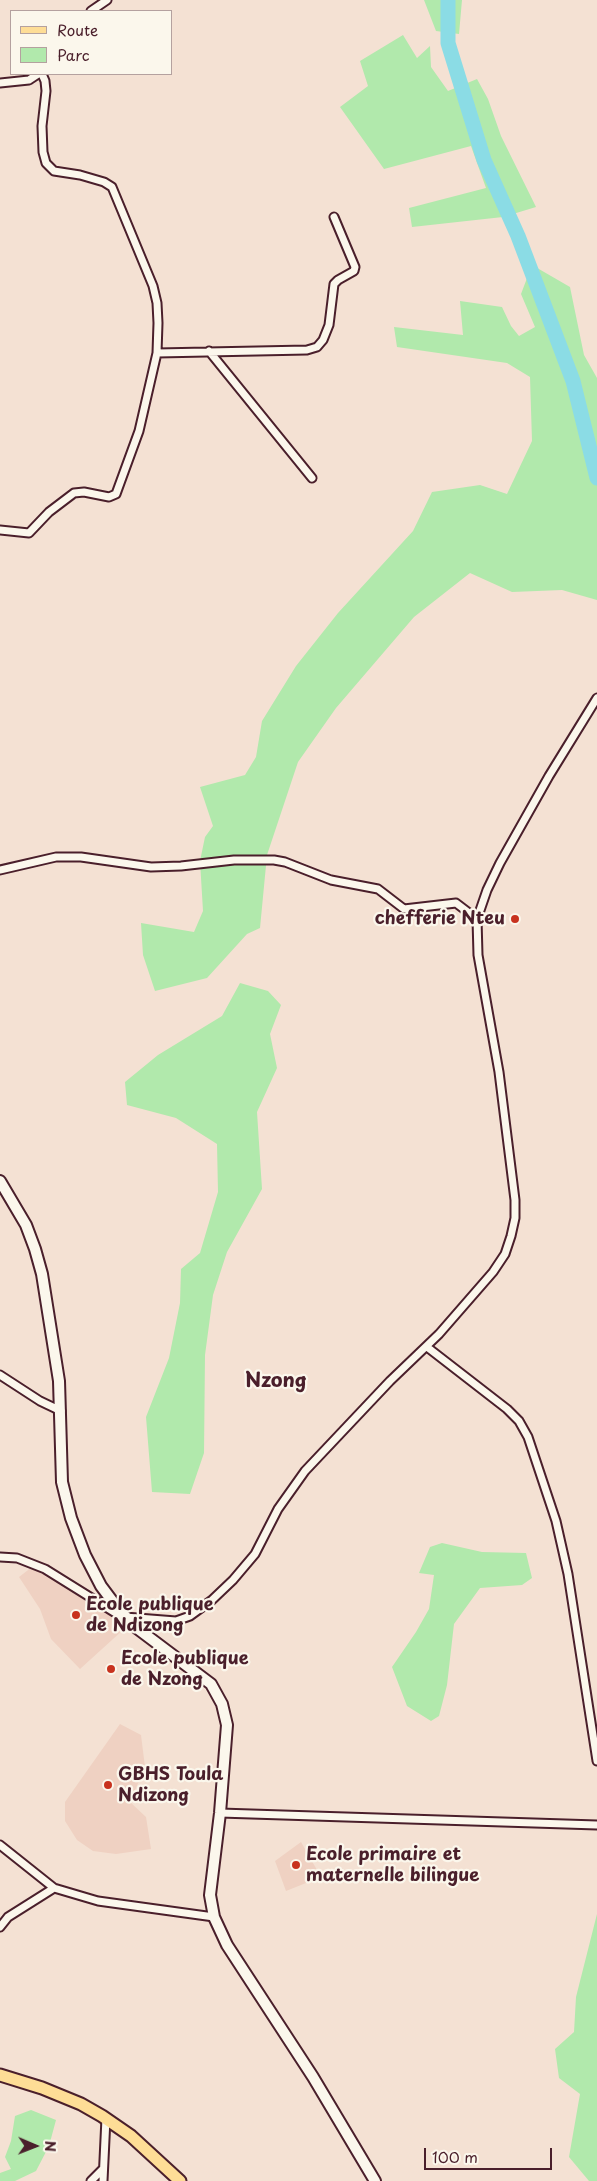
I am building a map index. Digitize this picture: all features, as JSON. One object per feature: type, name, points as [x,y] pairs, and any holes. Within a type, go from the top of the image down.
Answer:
[{"type":"main road","points":[[0,2075],[42,2088],[81,2104],[106,2118],[131,2136],[180,2181]]},
{"type":"street","points":[[92,10],[107,0]]},
{"type":"street","points":[[0,83],[29,80],[36,75]]},
{"type":"street","points":[[0,530],[29,533],[49,512],[74,493],[84,492],[109,497],[116,494],[139,431],[157,353],[157,303],[153,286],[112,187],[104,182],[88,177],[54,171],[46,163],[43,152],[42,126],[46,91],[42,75]]},
{"type":"street","points":[[157,353],[307,350],[317,347],[323,340],[330,324],[334,284],[356,268],[334,216]]},
{"type":"street","points":[[209,351],[312,478]]},
{"type":"street","points":[[0,1182],[26,1225],[35,1248],[57,1361],[61,1411],[60,1454],[62,1482],[71,1518],[85,1555],[101,1586],[125,1617],[176,1621],[190,1616],[212,1600],[233,1580],[254,1554],[286,1495],[305,1471],[390,1381],[427,1347],[493,1272],[505,1254],[512,1236],[515,1218],[506,1126],[478,955],[477,919],[487,890],[500,863],[597,698]]},
{"type":"street","points":[[0,870],[56,857],[81,857],[151,867],[181,866],[234,860],[274,860],[285,862],[331,880],[378,889],[404,910],[456,903],[477,919]]},
{"type":"street","points":[[427,1347],[507,1409],[519,1421],[528,1437],[556,1520],[568,1574],[597,1761]]},
{"type":"street","points":[[0,1375],[40,1401],[61,1411]]},
{"type":"street","points":[[0,1557],[17,1558],[45,1569],[125,1617],[211,1684],[222,1704],[227,1725],[220,1813],[210,1895],[214,1917],[227,1945],[313,2077],[375,2181]]},
{"type":"street","points":[[220,1813],[597,1825]]},
{"type":"street","points":[[0,1844],[54,1888],[98,1901],[214,1917]]},
{"type":"street","points":[[0,1926],[8,1917],[54,1888]]},
{"type":"street","points":[[103,2181],[106,2118]]},
{"type":"street","points":[[91,2181],[103,2169]]},
{"type":"shaded area","name":"Ecole publique de Ndizong","points":[[32,1567],[78,1593],[118,1621],[123,1630],[80,1669],[51,1639],[40,1609],[19,1577]]},
{"type":"shaded area","name":"GBHS Toula Ndizong","points":[[120,1724],[141,1735],[145,1767],[130,1802],[146,1817],[151,1849],[116,1854],[93,1851],[77,1840],[65,1821],[65,1802]]},
{"type":"shaded area","name":"Ecole primaire et maternelle bilingue","points":[[301,1842],[321,1877],[286,1891],[275,1861]]},
{"type":"green space","points":[[424,0],[462,0],[459,34],[436,31]]},
{"type":"green space","points":[[403,35],[417,58],[430,46],[431,67],[448,91],[477,79],[488,99],[501,136],[536,207],[503,217],[412,227],[409,208],[486,188],[471,146],[384,169],[340,107],[368,86],[360,61]]},
{"type":"green space","points":[[532,265],[570,287],[584,355],[597,378],[597,600],[562,590],[512,592],[470,573],[414,617],[336,708],[298,762],[267,855],[260,928],[247,934],[207,978],[155,991],[143,955],[141,923],[194,932],[203,911],[200,861],[205,837],[213,826],[200,787],[245,775],[256,757],[262,721],[296,666],[338,613],[413,531],[432,492],[480,485],[507,494],[532,441],[530,377],[507,363],[397,347],[394,327],[463,335],[460,301],[502,307],[511,326],[519,336],[535,327],[521,294]]},
{"type":"green space","points":[[240,983],[268,991],[281,1005],[270,1034],[277,1068],[257,1112],[262,1189],[227,1252],[213,1295],[205,1355],[204,1453],[190,1494],[152,1492],[146,1417],[169,1358],[180,1303],[181,1269],[200,1253],[218,1192],[217,1144],[176,1118],[127,1105],[125,1082],[158,1055],[222,1016]]},
{"type":"green space","points":[[442,1543],[482,1552],[526,1553],[532,1578],[522,1585],[480,1588],[454,1624],[447,1685],[439,1716],[431,1721],[407,1706],[392,1667],[429,1609],[434,1575],[419,1573],[430,1547]]},
{"type":"green space","points":[[597,1914],[597,2181],[589,2181],[569,2157],[580,2094],[559,2078],[555,2049],[574,2032],[576,1997]]},
{"type":"green space","points":[[31,2110],[56,2120],[49,2146],[36,2171],[15,2181],[0,2181],[0,2173],[11,2169],[5,2157],[11,2141],[15,2116]]},
{"type":"waterway","points":[[448,0],[448,43],[484,160],[518,236],[573,381],[597,478]]},
{"type":"place","name":"chefferie Nteu","points":[[515,919]]},
{"type":"place","name":"Ecole publique de Ndizong","points":[[76,1615]]},
{"type":"place","name":"Ecole publique de Nzong","points":[[111,1669]]},
{"type":"place","name":"GBHS Toula Ndizong","points":[[108,1785]]},
{"type":"place","name":"Ecole primaire et maternelle bilingue","points":[[296,1865]]},
{"type":"district","name":"Nzong","points":[[276,1381]]}]
